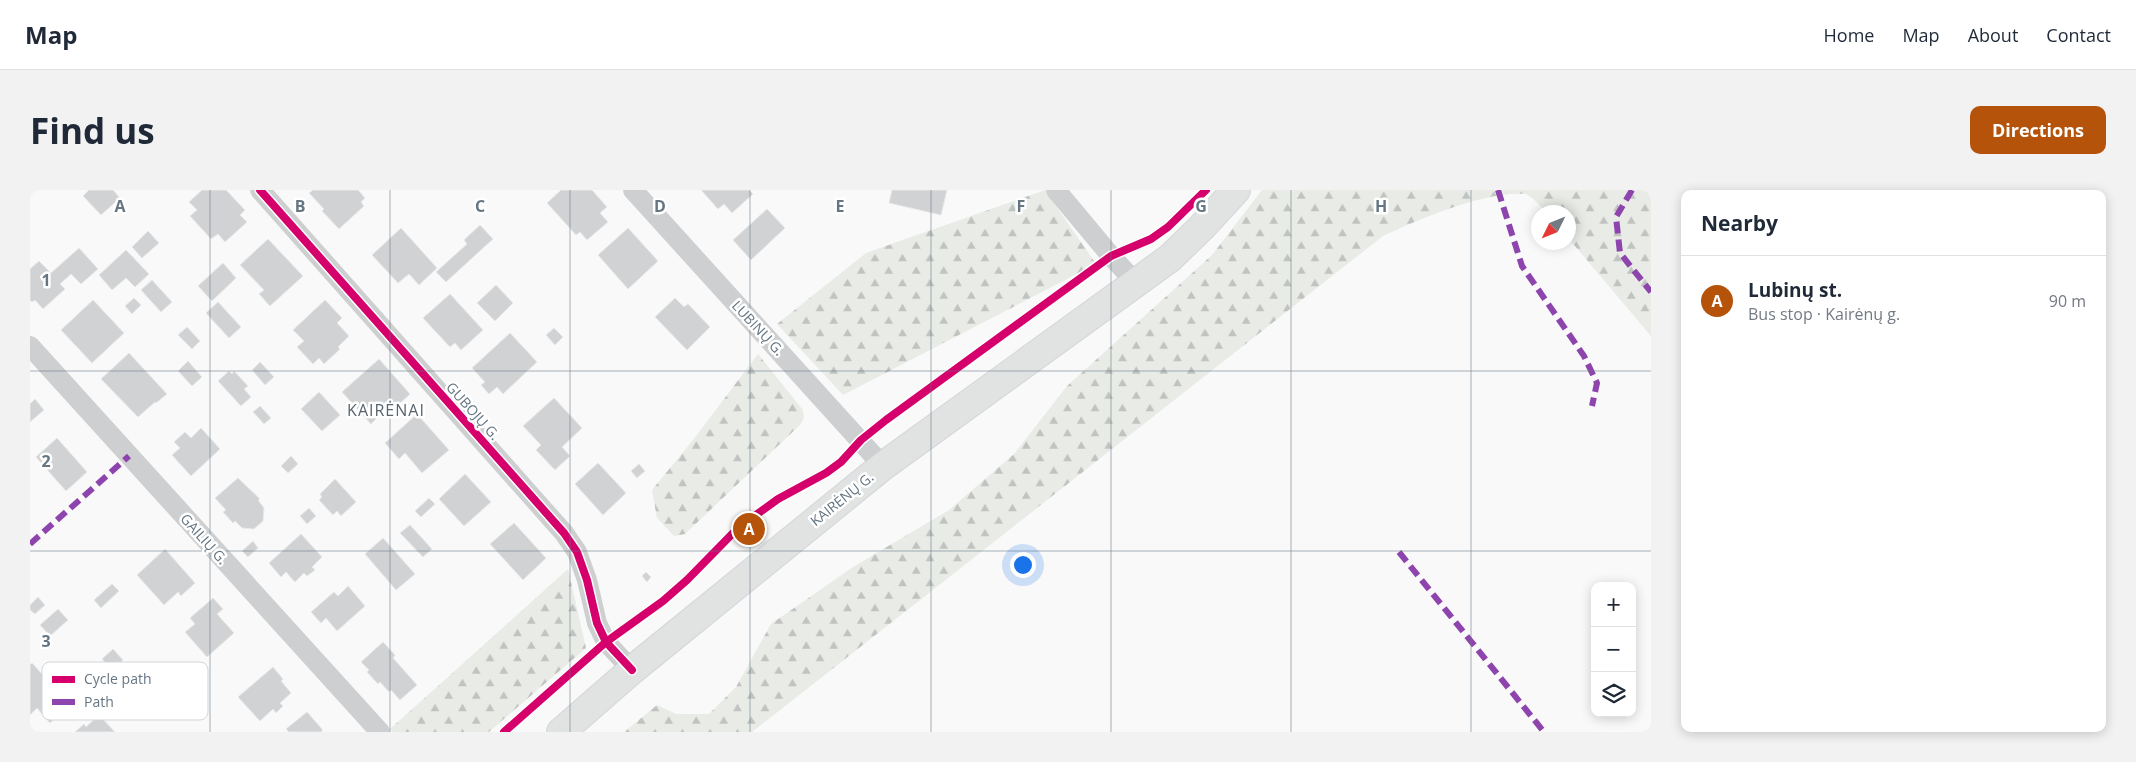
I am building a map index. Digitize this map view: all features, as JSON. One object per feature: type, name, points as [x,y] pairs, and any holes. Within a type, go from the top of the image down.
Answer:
[{"type":"main road","name":"KAIRĖNŲ G.","points":[[561,732],[632,670],[883,466],[1170,258],[1236,190]]},
{"type":"street","name":"GUBOJŲ G.","points":[[260,190],[564,533],[577,552],[587,580],[597,623],[606,642],[632,670]]},
{"type":"street","name":"LUBINŲ G.","points":[[633,190],[883,466]]},
{"type":"street","points":[[1056,190],[1136,283]]},
{"type":"street","name":"GAILIŲ G.","points":[[30,346],[380,732]]},
{"type":"green space","points":[[1045,190],[1096,264],[843,395],[777,324],[866,253]]},
{"type":"green space","points":[[1262,190],[1651,190],[1651,336],[1576,247],[1576,205],[1539,205],[1526,194],[1510,194],[1473,201],[1434,214],[1383,236],[752,732],[624,732],[657,705],[676,714],[709,714],[736,687],[771,624],[853,567],[949,510],[1014,454],[1067,386],[1212,255]]},
{"type":"green space","points":[[758,354],[803,410],[804,418],[800,425],[685,534],[674,536],[657,518],[652,490],[693,440]]},
{"type":"green space","points":[[568,569],[586,648],[489,732],[393,732],[390,729]]},
{"type":"building","points":[[89,190],[113,190],[120,198],[101,215],[83,196]]},
{"type":"building","points":[[202,190],[226,190],[245,210],[240,215],[247,222],[225,242],[218,234],[211,239],[190,216],[197,210],[189,202]]},
{"type":"building","points":[[313,190],[358,190],[365,198],[361,202],[364,206],[339,229],[322,211],[324,209],[309,193]]},
{"type":"building","points":[[561,190],[592,190],[607,207],[600,213],[608,222],[587,240],[580,232],[576,235],[547,203]]},
{"type":"building","points":[[701,190],[749,190],[753,194],[732,213],[724,204],[718,209]]},
{"type":"building","points":[[892,190],[947,190],[941,215],[889,203]]},
{"type":"building","points":[[767,209],[785,228],[751,260],[733,240]]},
{"type":"building","points":[[480,225],[493,239],[446,282],[436,272],[467,244],[464,240]]},
{"type":"building","points":[[401,228],[437,268],[419,285],[409,274],[398,283],[372,255]]},
{"type":"building","points":[[628,228],[658,261],[628,289],[598,255]]},
{"type":"building","points":[[148,231],[159,243],[142,258],[132,247]]},
{"type":"building","points":[[268,239],[303,276],[270,306],[259,294],[264,290],[240,265]]},
{"type":"building","points":[[79,248],[98,269],[81,284],[71,274],[60,284],[65,289],[43,309],[35,300],[32,302],[30,300],[30,269],[39,261],[51,273]]},
{"type":"building","points":[[126,250],[149,274],[135,287],[126,278],[112,290],[99,275]]},
{"type":"building","points":[[223,263],[236,278],[212,301],[198,286]]},
{"type":"building","points":[[152,280],[172,302],[161,312],[141,290]]},
{"type":"building","points":[[496,285],[513,303],[495,321],[477,303]]},
{"type":"building","points":[[450,294],[483,330],[461,350],[455,343],[450,347],[423,318]]},
{"type":"building","points":[[134,298],[141,305],[132,314],[125,306]]},
{"type":"building","points":[[675,298],[684,307],[688,304],[710,327],[687,350],[655,317]]},
{"type":"building","points":[[93,300],[124,333],[92,363],[61,330]]},
{"type":"building","points":[[325,300],[342,318],[337,323],[349,336],[338,347],[340,349],[324,364],[319,358],[313,364],[297,347],[304,341],[293,330]]},
{"type":"building","points":[[218,302],[241,327],[229,338],[206,313]]},
{"type":"building","points":[[187,327],[200,341],[192,349],[178,335]]},
{"type":"building","points":[[554,328],[563,337],[555,345],[546,335]]},
{"type":"building","points":[[510,333],[537,362],[503,394],[497,387],[489,394],[481,385],[485,382],[472,368]]},
{"type":"building","points":[[129,353],[167,394],[138,417],[101,379]]},
{"type":"building","points":[[379,359],[410,394],[386,416],[383,412],[371,424],[342,392]]},
{"type":"building","points":[[188,361],[202,377],[192,386],[178,371]]},
{"type":"building","points":[[260,362],[274,377],[265,385],[252,370]]},
{"type":"building","points":[[229,371],[232,374],[234,371],[248,386],[244,389],[251,397],[241,406],[218,381]]},
{"type":"building","points":[[319,392],[340,415],[322,431],[301,409]]},
{"type":"building","points":[[554,398],[582,428],[562,447],[570,456],[555,470],[536,450],[541,445],[523,426]]},
{"type":"building","points":[[35,399],[44,410],[30,422],[30,404]]},
{"type":"building","points":[[260,406],[271,418],[264,424],[253,412]]},
{"type":"building","points":[[417,414],[449,450],[422,473],[405,453],[399,459],[385,443]]},
{"type":"building","points":[[201,428],[220,449],[191,476],[172,455],[180,448],[174,442],[185,432],[191,438]]},
{"type":"building","points":[[57,438],[87,472],[66,491],[36,457]]},
{"type":"building","points":[[291,456],[298,464],[288,473],[281,466]]},
{"type":"building","points":[[598,463],[626,493],[603,515],[575,484]]},
{"type":"building","points":[[639,464],[645,471],[637,478],[631,471]]},
{"type":"building","points":[[465,474],[491,502],[464,526],[439,499]]},
{"type":"building","points":[[238,478],[260,499],[258,500],[264,508],[263,521],[254,529],[242,528],[235,521],[233,523],[223,512],[226,510],[215,498]]},
{"type":"building","points":[[335,479],[356,502],[341,516],[337,511],[333,515],[319,500],[322,497],[320,494]]},
{"type":"building","points":[[429,498],[435,504],[421,517],[415,511]]},
{"type":"building","points":[[309,508],[316,516],[307,524],[300,516]]},
{"type":"building","points":[[514,523],[546,558],[523,580],[490,544]]},
{"type":"building","points":[[410,525],[432,549],[423,557],[400,533]]},
{"type":"building","points":[[301,534],[322,557],[312,567],[315,570],[307,576],[304,573],[295,582],[286,572],[281,577],[269,563]]},
{"type":"building","points":[[383,538],[415,574],[396,590],[365,554]]},
{"type":"building","points":[[253,541],[258,548],[248,557],[242,551]]},
{"type":"building","points":[[165,549],[195,583],[181,596],[178,592],[164,605],[137,575]]},
{"type":"building","points":[[646,572],[651,577],[647,582],[642,576]]},
{"type":"building","points":[[112,584],[119,591],[101,608],[94,600]]},
{"type":"building","points":[[348,586],[365,606],[337,631],[326,618],[321,623],[311,612],[334,592],[338,596]]},
{"type":"building","points":[[38,597],[45,605],[35,614],[30,610],[30,605]]},
{"type":"building","points":[[213,598],[223,609],[217,614],[234,633],[207,657],[185,632],[195,624],[190,618]]},
{"type":"building","points":[[58,609],[68,620],[50,636],[40,625]]},
{"type":"building","points":[[383,642],[395,655],[393,658],[417,685],[400,700],[380,682],[378,684],[361,662]]},
{"type":"building","points":[[113,649],[123,660],[121,662],[104,662],[102,659]]},
{"type":"building","points":[[32,663],[42,674],[42,714],[37,708],[30,715],[30,665]]},
{"type":"building","points":[[273,667],[291,693],[280,703],[283,706],[276,713],[273,709],[260,721],[238,697]]},
{"type":"building","points":[[307,712],[322,729],[322,732],[289,732],[286,729]]},
{"type":"building","points":[[94,720],[104,720],[115,732],[75,732],[84,724],[86,727]]},
{"type":"marked path","points":[[1498,190],[1522,266],[1584,356],[1597,383],[1592,406]]},
{"type":"marked path","points":[[1632,190],[1616,217],[1620,253],[1651,292]]},
{"type":"marked path","points":[[30,544],[129,456]]},
{"type":"marked path","points":[[1399,552],[1544,732]]},
{"type":"cycle path","points":[[260,190],[564,533],[577,552],[587,580],[597,623],[606,642],[632,670]]},
{"type":"cycle path","points":[[504,732],[606,642],[663,601],[687,580],[738,528],[778,499],[826,473],[841,462],[861,440],[886,420],[1111,256],[1151,239],[1168,227],[1206,190]]},
{"type":"place","name":"Lubinų st.","points":[[749,529]]},
{"type":"district","name":"KAIRĖNAI","points":[[386,410]]}]
